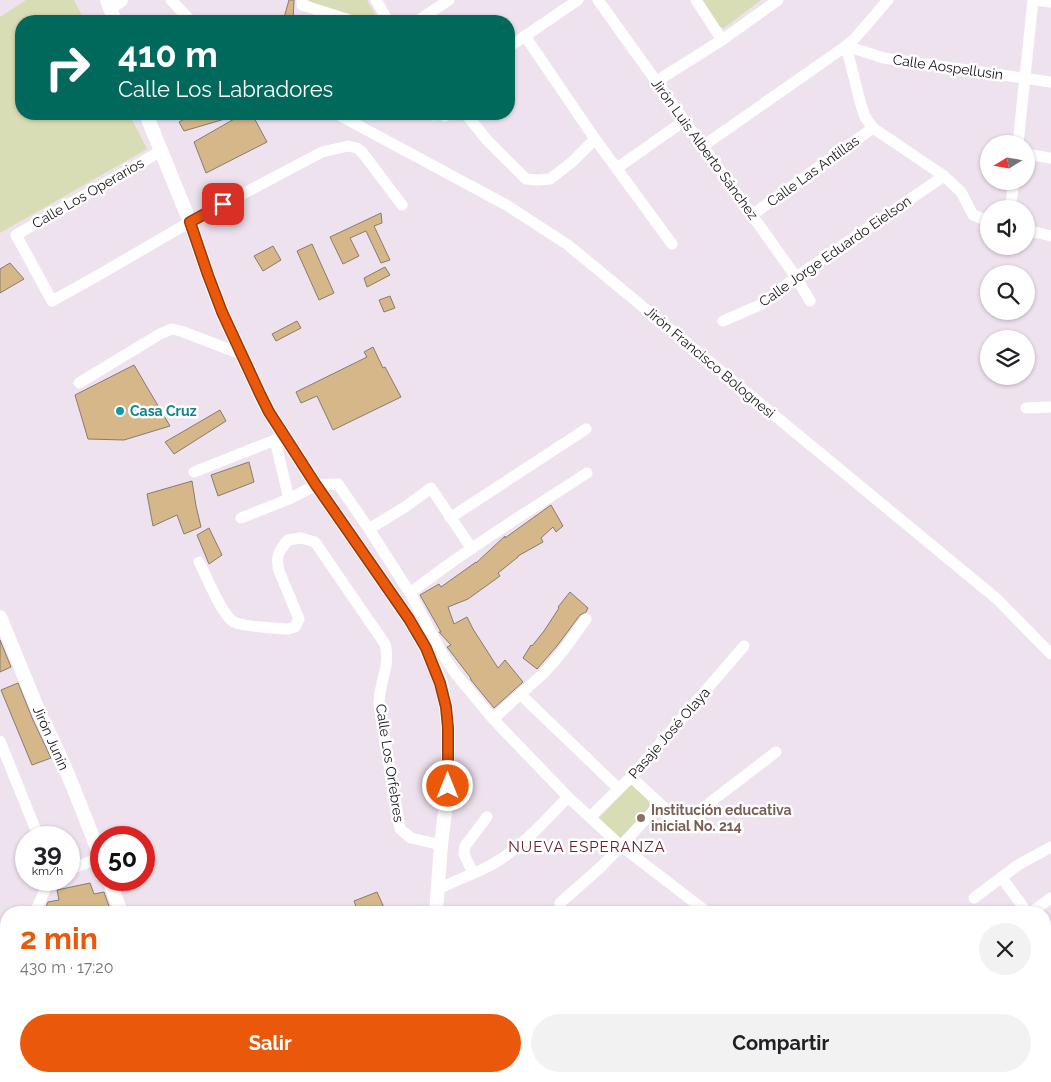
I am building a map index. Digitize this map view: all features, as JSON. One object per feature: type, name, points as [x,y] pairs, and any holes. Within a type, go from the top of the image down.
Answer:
[{"type":"main road","points":[[113,2],[114,15]]},
{"type":"main road","points":[[149,120],[190,222],[222,312],[280,437],[414,615],[440,683],[446,707],[448,728],[448,786],[436,906]]},
{"type":"main road","name":"Jirón Junín","points":[[0,617],[90,830]]},
{"type":"main road","points":[[113,891],[119,906]]},
{"type":"street","points":[[171,0],[186,15]]},
{"type":"street","points":[[302,0],[302,5],[334,15]]},
{"type":"street","points":[[376,0],[385,15]]},
{"type":"street","points":[[425,15],[449,0]]},
{"type":"street","points":[[515,43],[578,0]]},
{"type":"street","name":"Jirón Luis Alberto Sánchez","points":[[598,0],[796,277],[810,301]]},
{"type":"street","points":[[696,0],[722,40]]},
{"type":"street","points":[[656,81],[722,40],[778,0]]},
{"type":"street","points":[[703,146],[846,46],[888,0]]},
{"type":"street","points":[[1019,135],[1033,0],[1051,2]]},
{"type":"street","points":[[525,36],[595,139],[672,244]]},
{"type":"street","points":[[846,46],[861,105],[865,117],[873,128],[944,176],[960,192],[973,215],[980,218]]},
{"type":"street","name":"Calle Aospellusin","points":[[846,46],[884,58],[1051,82]]},
{"type":"street","name":"Jirón Francisco Bolognesi","points":[[348,120],[508,206],[568,245],[997,599],[1051,654]]},
{"type":"street","points":[[471,120],[486,139],[526,179],[550,179],[571,163],[595,139]]},
{"type":"street","points":[[617,168],[684,121]]},
{"type":"street","name":"Calle Las Antillas","points":[[752,215],[873,128]]},
{"type":"street","points":[[190,222],[322,152],[348,146],[357,148],[362,152],[402,205]]},
{"type":"street","name":"Calle Los Operarios","points":[[162,151],[16,235],[52,301],[190,222]]},
{"type":"street","points":[[1035,155],[1051,158]]},
{"type":"street","name":"Calle Jorge Eduardo Eielson","points":[[722,321],[760,305],[796,277],[944,176]]},
{"type":"street","points":[[1035,232],[1051,236]]},
{"type":"street","points":[[79,383],[160,334],[172,329],[241,354]]},
{"type":"street","points":[[1026,408],[1051,407]]},
{"type":"street","points":[[450,518],[586,429]]},
{"type":"street","points":[[194,472],[280,437],[289,499]]},
{"type":"street","points":[[410,593],[472,549],[587,473]]},
{"type":"street","points":[[241,518],[289,499],[316,485],[338,484],[410,593],[414,615],[455,673],[492,719],[568,798],[621,846],[699,906]]},
{"type":"street","points":[[369,529],[431,488],[472,549]]},
{"type":"street","name":"Calle Los Orfebres","points":[[199,562],[225,613],[233,622],[288,629],[295,627],[299,619],[279,571],[277,563],[279,552],[288,540],[301,538],[315,542],[385,644],[388,654],[379,693],[379,704],[400,829],[412,838],[441,845]]},
{"type":"street","points":[[492,719],[545,672],[586,619]]},
{"type":"street","name":"Pasaje José Olaya","points":[[590,817],[631,777],[744,646]]},
{"type":"street","points":[[520,694],[619,789]]},
{"type":"street","points":[[0,741],[34,826]]},
{"type":"street","points":[[631,777],[682,824],[776,752]]},
{"type":"street","points":[[437,890],[493,864],[537,830],[568,798]]},
{"type":"street","points":[[560,903],[602,866],[660,804]]},
{"type":"street","points":[[473,873],[464,854],[465,846],[487,817]]},
{"type":"street","points":[[974,898],[1018,865],[1051,847]]},
{"type":"street","points":[[1002,878],[1023,906]]},
{"type":"street","points":[[38,906],[45,891]]},
{"type":"street","points":[[1040,906],[1051,898]]},
{"type":"green space","points":[[26,0],[74,0],[82,15],[15,15],[15,120],[132,120],[147,149],[0,233],[0,17]]},
{"type":"green space","points":[[309,0],[367,0],[376,15],[348,15],[309,3]]},
{"type":"green space","points":[[699,0],[761,0],[724,28],[718,26]]},
{"type":"green space","points":[[633,783],[656,805],[620,841],[598,819]]},
{"type":"building","points":[[289,0],[294,0],[293,15],[285,15]]},
{"type":"building","points":[[183,120],[221,120],[184,131],[179,122]]},
{"type":"building","points":[[232,120],[255,120],[267,142],[206,173],[194,142]]},
{"type":"building","points":[[381,213],[382,223],[374,226],[390,260],[381,263],[366,231],[350,238],[359,256],[343,264],[330,237]]},
{"type":"building","points":[[312,244],[334,293],[319,300],[297,251]]},
{"type":"building","points":[[273,246],[281,260],[263,271],[254,256]]},
{"type":"building","points":[[10,263],[24,279],[0,293],[0,269]]},
{"type":"building","points":[[385,267],[390,275],[367,287],[364,278]]},
{"type":"building","points":[[390,296],[395,308],[384,312],[379,300]]},
{"type":"building","points":[[297,321],[301,328],[276,341],[272,334]]},
{"type":"building","points":[[373,347],[383,368],[385,367],[401,397],[333,430],[317,396],[301,403],[296,392],[367,357],[364,352]]},
{"type":"building","name":"Casa Cruz","points":[[134,365],[170,426],[124,440],[88,439],[75,395]]},
{"type":"building","points":[[220,410],[226,421],[174,454],[165,442]]},
{"type":"building","points":[[249,462],[254,482],[218,496],[211,475]]},
{"type":"building","points":[[192,481],[201,527],[184,534],[177,515],[153,526],[147,494]]},
{"type":"building","points":[[551,505],[563,526],[556,532],[553,527],[541,538],[543,542],[518,556],[498,573],[500,576],[468,599],[448,607],[454,624],[467,617],[498,668],[505,660],[523,682],[494,708],[447,647],[451,645],[439,632],[441,632],[420,595],[439,584],[441,587],[476,563],[505,536],[505,538]]},
{"type":"building","points":[[209,528],[222,555],[209,564],[197,535]]},
{"type":"building","points":[[570,592],[588,608],[586,612],[580,615],[537,669],[523,658]]},
{"type":"building","points":[[0,640],[11,667],[0,672]]},
{"type":"building","points":[[18,683],[51,758],[32,765],[1,690]]},
{"type":"building","points":[[90,883],[90,891],[93,891],[94,894],[104,892],[109,906],[46,906],[48,902],[59,900],[57,891],[80,891],[80,885]]},
{"type":"building","points":[[377,892],[383,906],[356,906],[354,901]]},
{"type":"place","name":"Casa Cruz","points":[[120,411]]},
{"type":"place","name":"Institución educativa inicial No. 214","points":[[641,818]]},
{"type":"district","name":"NUEVA ESPERANZA","points":[[587,847]]},
{"type":"route","points":[[223,204],[190,222],[222,312],[269,412],[285,434],[316,485],[409,619],[426,648],[440,683],[446,707],[448,786]]}]
